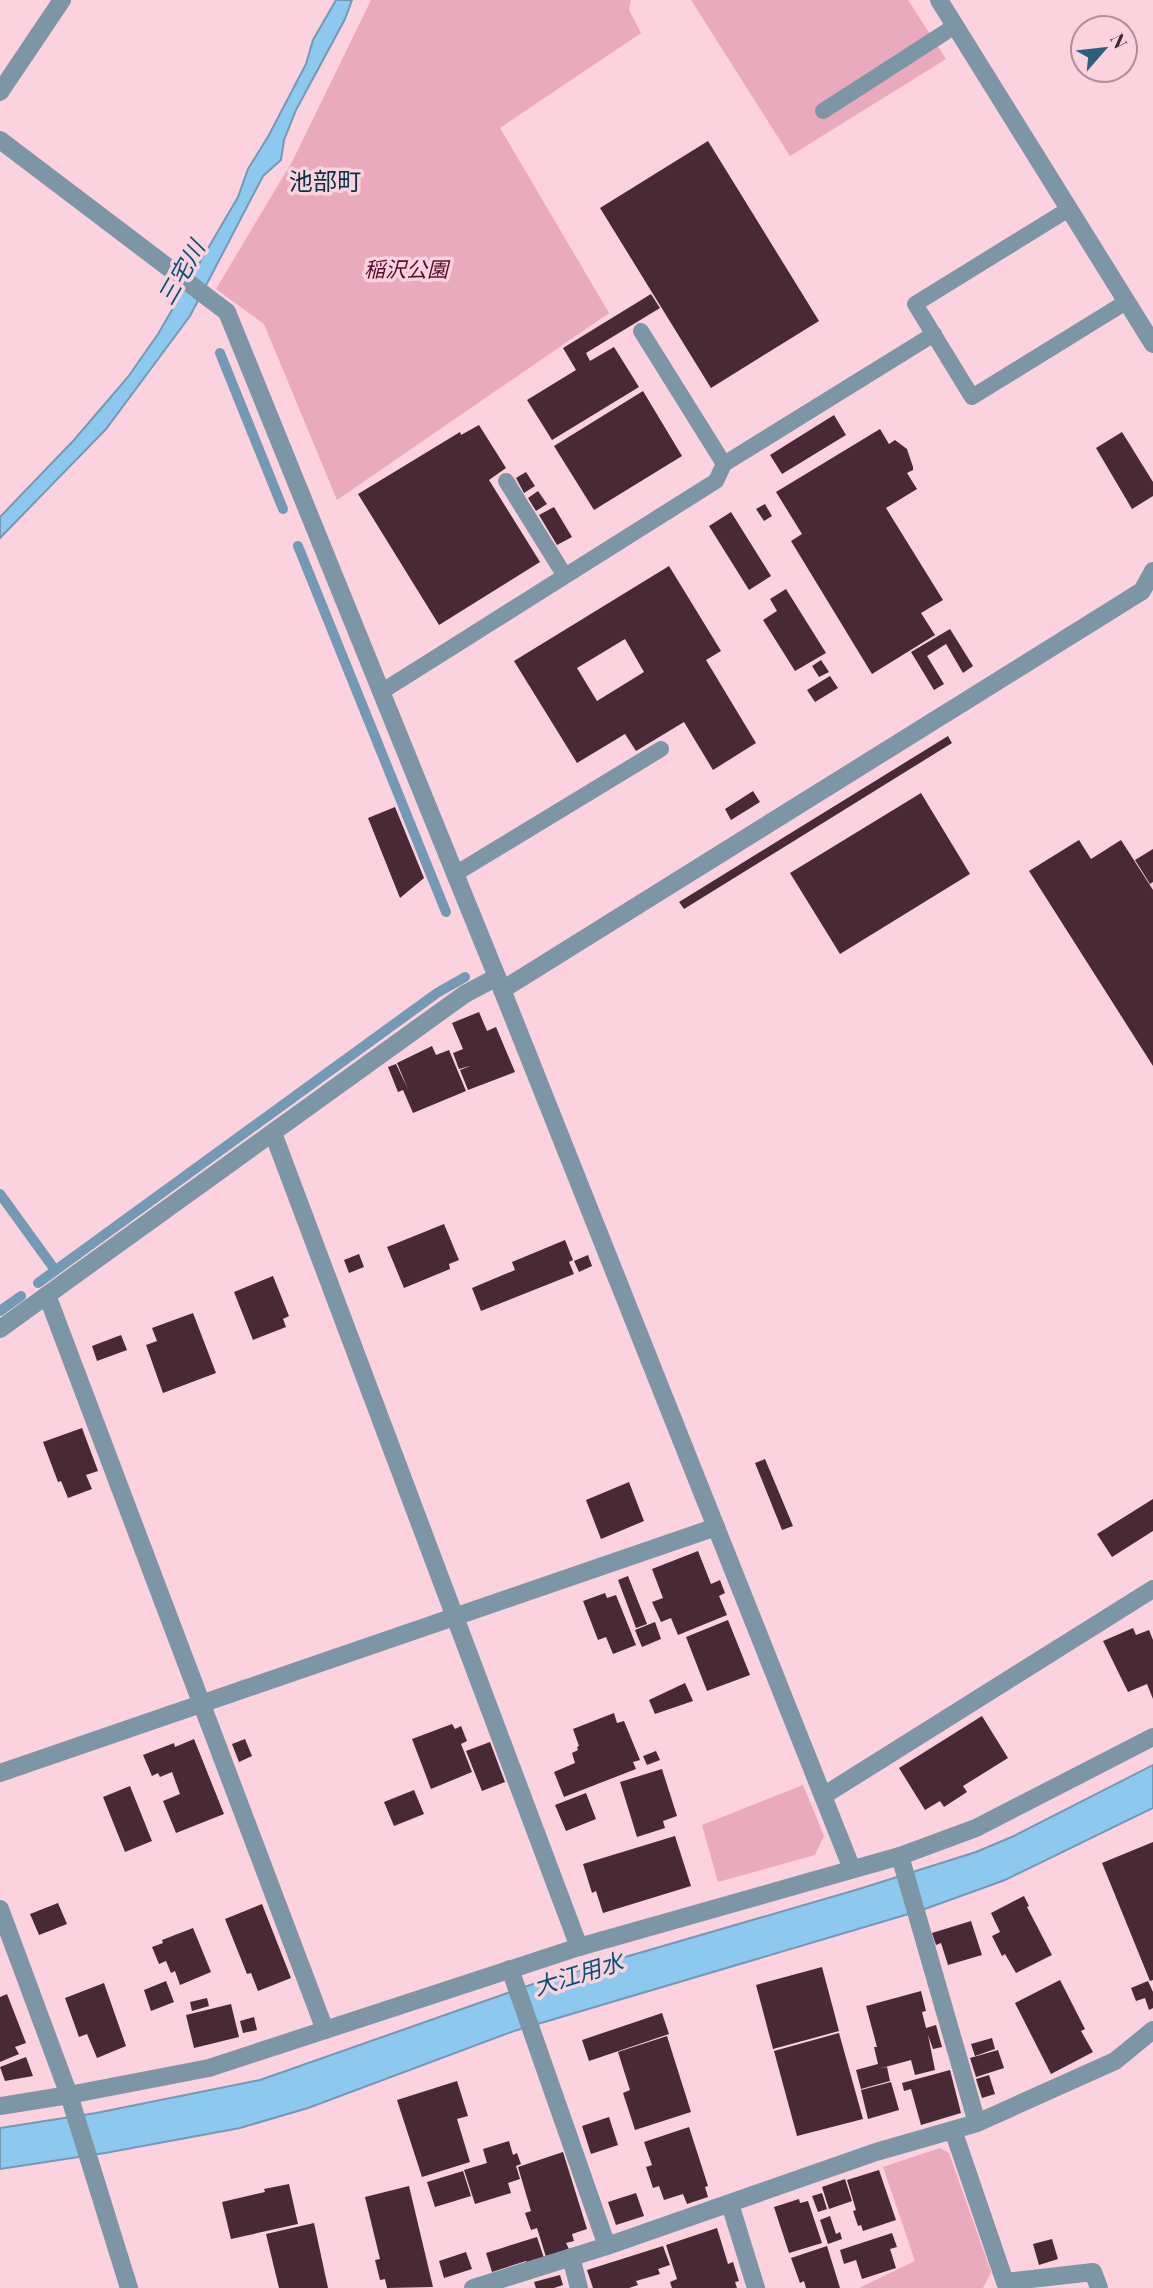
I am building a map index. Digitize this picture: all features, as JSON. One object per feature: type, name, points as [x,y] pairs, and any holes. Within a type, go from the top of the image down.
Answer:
[{"type":"street","points":[[0,92],[62,0]]},
{"type":"street","points":[[939,0],[1153,344]]},
{"type":"street","points":[[0,140],[220,307],[455,874],[852,1869]]},
{"type":"street","points":[[0,1329],[465,995],[499,983],[1142,591],[1153,570]]},
{"type":"street","points":[[273,1133],[579,1947]]},
{"type":"street","points":[[47,1295],[325,2030]]},
{"type":"street","points":[[0,1773],[716,1527]]},
{"type":"street","points":[[823,1796],[1153,1589]]},
{"type":"street","points":[[0,2106],[71,2104],[209,2068],[325,2030],[513,1977],[579,1947],[852,1869],[902,1863],[1153,1737]]},
{"type":"street","points":[[902,1863],[977,2123]]},
{"type":"street","points":[[0,1909],[71,2104],[129,2288]]},
{"type":"street","points":[[513,1977],[607,2246]]},
{"type":"street","points":[[473,2288],[607,2246],[876,2152],[977,2123],[1115,2061],[1153,2030]]},
{"type":"street","points":[[953,2130],[1000,2285],[1093,2272],[1100,2288]]},
{"type":"street","points":[[730,2203],[757,2288]]},
{"type":"street","points":[[571,2257],[579,2288]]},
{"type":"lane","points":[[823,111],[955,26]]},
{"type":"lane","points":[[1069,209],[915,304],[972,397],[1126,302]]},
{"type":"lane","points":[[641,331],[724,464]]},
{"type":"lane","points":[[381,692],[716,481],[724,464],[934,334]]},
{"type":"lane","points":[[506,481],[565,576]]},
{"type":"lane","points":[[455,874],[660,749]]},
{"type":"green space","name":"稲沢公園","points":[[371,0],[631,0],[629,10],[641,33],[500,128],[609,313],[337,500],[264,324],[216,289],[293,160]]},
{"type":"green space","points":[[691,0],[908,0],[946,59],[790,156]]},
{"type":"green space","points":[[803,1785],[824,1836],[815,1855],[718,1882],[702,1825]]},
{"type":"green space","points":[[940,2148],[949,2153],[991,2272],[983,2288],[859,2288],[915,2261],[883,2167]]},
{"type":"water","points":[[336,0],[352,0],[345,19],[296,110],[284,140],[281,160],[263,176],[190,316],[106,429],[0,538],[0,517],[74,440],[128,377],[158,334],[238,197],[248,169],[306,64],[313,40]]},
{"type":"water","name":"大江用水","points":[[1153,1765],[1153,1808],[1005,1880],[922,1910],[514,2031],[308,2108],[240,2128],[0,2169],[0,2128],[96,2113],[260,2080],[536,1983],[976,1852],[1014,1836]]},
{"type":"building","points":[[708,141],[819,321],[711,388],[600,208]]},
{"type":"building","points":[[651,294],[660,308],[586,353],[590,361],[614,347],[639,387],[552,440],[527,400],[576,370],[563,348]]},
{"type":"building","points":[[643,391],[682,456],[594,510],[554,446]]},
{"type":"building","points":[[834,415],[846,435],[782,474],[770,455]]},
{"type":"building","points":[[479,425],[506,468],[489,480],[540,562],[439,625],[358,494],[460,432],[461,435]]},
{"type":"building","points":[[880,429],[889,444],[895,440],[907,449],[913,470],[907,473],[917,489],[886,508],[943,600],[921,613],[935,635],[872,674],[791,541],[802,534],[776,492]]},
{"type":"building","points":[[1122,432],[1153,482],[1153,496],[1132,509],[1096,448]]},
{"type":"building","points":[[526,472],[535,486],[524,493],[516,478]]},
{"type":"building","points":[[538,491],[547,504],[536,511],[528,498]]},
{"type":"building","points":[[765,504],[772,516],[764,521],[756,509]]},
{"type":"building","points":[[554,507],[572,537],[557,545],[539,515]]},
{"type":"building","points":[[731,512],[771,576],[749,590],[709,526]]},
{"type":"building","points":[[669,566],[721,651],[706,660],[756,743],[713,770],[684,722],[636,751],[625,734],[577,763],[514,661]],"holes":[[[625,639],[644,672],[597,701],[577,668]]]},
{"type":"building","points":[[786,589],[826,653],[795,671],[763,620],[777,611],[770,599]]},
{"type":"building","points":[[950,629],[973,666],[963,673],[946,644],[927,656],[944,684],[934,690],[911,652]]},
{"type":"building","points":[[821,660],[829,672],[819,677],[812,666]]},
{"type":"building","points":[[830,676],[838,688],[815,702],[807,690]]},
{"type":"building","points":[[948,736],[952,743],[684,909],[679,902]]},
{"type":"building","points":[[753,791],[760,802],[731,820],[725,809]]},
{"type":"building","points":[[921,793],[970,874],[840,954],[790,873]]},
{"type":"building","points":[[395,807],[424,878],[400,898],[368,818]]},
{"type":"building","points":[[1079,840],[1091,859],[1121,840],[1153,890],[1153,1066],[1029,871]]},
{"type":"building","points":[[1153,849],[1153,882],[1150,884],[1135,860]]},
{"type":"building","points":[[479,1012],[487,1031],[496,1027],[515,1072],[468,1090],[460,1070],[470,1066],[459,1069],[453,1053],[463,1049],[452,1023]]},
{"type":"building","points":[[432,1046],[436,1055],[449,1050],[466,1091],[413,1113],[403,1090],[398,1092],[388,1067],[396,1064],[408,1089],[397,1063]]},
{"type":"building","points":[[444,1224],[459,1260],[449,1264],[450,1269],[404,1288],[387,1247]]},
{"type":"building","points":[[565,1240],[573,1260],[569,1262],[574,1274],[481,1311],[472,1288],[515,1270],[512,1262]]},
{"type":"building","points":[[359,1254],[364,1267],[349,1273],[344,1260]]},
{"type":"building","points":[[588,1255],[592,1266],[579,1272],[574,1261]]},
{"type":"building","points":[[273,1276],[289,1316],[283,1319],[286,1327],[253,1340],[234,1292]]},
{"type":"building","points":[[193,1313],[216,1373],[163,1393],[146,1345],[157,1341],[152,1328]]},
{"type":"building","points":[[121,1335],[127,1350],[97,1361],[92,1346]]},
{"type":"building","points":[[82,1428],[98,1471],[86,1475],[92,1489],[68,1498],[61,1481],[58,1482],[43,1442]]},
{"type":"building","points":[[765,1459],[793,1526],[782,1530],[755,1463]]},
{"type":"building","points":[[629,1482],[644,1521],[601,1539],[586,1500]]},
{"type":"building","points":[[1153,1499],[1153,1531],[1112,1557],[1097,1534]]},
{"type":"building","points":[[698,1551],[711,1584],[720,1580],[725,1593],[719,1596],[727,1615],[678,1635],[671,1618],[661,1622],[652,1602],[663,1598],[652,1569]]},
{"type":"building","points":[[628,1576],[647,1624],[636,1628],[618,1580]]},
{"type":"building","points":[[605,1593],[607,1598],[616,1595],[636,1645],[613,1654],[606,1637],[598,1640],[583,1601]]},
{"type":"building","points":[[728,1620],[750,1675],[707,1691],[686,1637]]},
{"type":"building","points":[[655,1622],[661,1639],[642,1647],[635,1630]]},
{"type":"building","points":[[1133,1628],[1136,1635],[1149,1630],[1153,1640],[1153,1699],[1147,1684],[1128,1692],[1103,1641]]},
{"type":"building","points":[[685,1683],[693,1701],[655,1714],[649,1700]]},
{"type":"building","points":[[614,1713],[617,1723],[624,1721],[640,1760],[633,1762],[636,1769],[564,1797],[554,1772],[575,1763],[572,1753],[578,1750],[579,1746],[573,1729]]},
{"type":"building","points":[[982,1716],[1008,1758],[963,1786],[967,1792],[944,1807],[940,1801],[925,1810],[899,1768]]},
{"type":"building","points":[[452,1724],[455,1729],[461,1726],[467,1741],[461,1744],[472,1772],[431,1789],[412,1739]]},
{"type":"building","points":[[194,1739],[224,1814],[176,1833],[163,1801],[180,1794],[172,1772],[160,1777],[158,1773],[152,1776],[143,1755],[174,1743],[175,1747]]},
{"type":"building","points":[[245,1739],[252,1756],[239,1762],[232,1744]]},
{"type":"building","points":[[490,1742],[505,1782],[482,1791],[466,1751]]},
{"type":"building","points":[[656,1751],[660,1760],[647,1765],[643,1756]]},
{"type":"building","points":[[662,1769],[677,1816],[663,1821],[665,1828],[637,1837],[620,1782]]},
{"type":"building","points":[[130,1786],[152,1841],[125,1852],[103,1797]]},
{"type":"building","points":[[414,1790],[424,1814],[394,1826],[384,1802]]},
{"type":"building","points":[[586,1793],[596,1819],[566,1831],[555,1805]]},
{"type":"building","points":[[675,1836],[691,1886],[603,1913],[596,1891],[592,1893],[583,1864]]},
{"type":"building","points":[[1153,1842],[1153,1980],[1150,1981],[1102,1863]]},
{"type":"building","points":[[1024,1896],[1052,1955],[1016,1973],[1005,1954],[1002,1956],[992,1936],[1000,1932],[991,1913]]},
{"type":"building","points":[[58,1903],[67,1924],[39,1935],[30,1914]]},
{"type":"building","points":[[262,1904],[291,1978],[258,1991],[251,1973],[247,1974],[225,1919]]},
{"type":"building","points":[[971,1921],[982,1955],[948,1965],[941,1943],[936,1945],[932,1933]]},
{"type":"building","points":[[193,1928],[211,1972],[180,1985],[175,1971],[171,1973],[166,1961],[159,1964],[152,1947],[163,1943],[162,1940]]},
{"type":"building","points":[[822,1967],[839,2031],[773,2049],[756,1985]]},
{"type":"building","points":[[1060,1980],[1085,2029],[1081,2031],[1093,2052],[1051,2074],[1015,2003]]},
{"type":"building","points":[[166,1981],[174,2002],[151,2011],[144,1990]]},
{"type":"building","points":[[1148,1981],[1153,1992],[1153,2008],[1149,2010],[1145,1998],[1136,2001],[1131,1988]]},
{"type":"building","points":[[104,1983],[126,2046],[97,2058],[87,2034],[79,2037],[65,1998]]},
{"type":"building","points":[[921,1991],[926,2011],[922,2012],[926,2028],[936,2025],[942,2047],[933,2049],[928,2035],[935,2070],[915,2075],[911,2060],[878,2069],[887,2067],[890,2081],[861,2089],[856,2070],[878,2064],[874,2047],[877,2047],[866,2006]]},
{"type":"building","points":[[7,1994],[26,2043],[15,2047],[19,2054],[0,2062],[0,1997]]},
{"type":"building","points":[[207,1998],[209,2006],[192,2011],[190,2002]]},
{"type":"building","points":[[231,2004],[239,2037],[194,2048],[186,2015]]},
{"type":"building","points":[[662,2013],[669,2034],[589,2061],[582,2040]]},
{"type":"building","points":[[254,2017],[257,2030],[243,2033],[240,2021]]},
{"type":"building","points":[[839,2033],[863,2119],[797,2136],[774,2051]]},
{"type":"building","points":[[667,2036],[691,2112],[635,2130],[623,2093],[630,2090],[618,2052]]},
{"type":"building","points":[[992,2038],[995,2049],[975,2056],[971,2044]]},
{"type":"building","points":[[998,2050],[1004,2068],[976,2077],[970,2058]]},
{"type":"building","points":[[26,2057],[33,2076],[5,2081],[0,2067]]},
{"type":"building","points":[[950,2070],[961,2113],[921,2125],[911,2089],[904,2091],[902,2083]]},
{"type":"building","points":[[989,2075],[995,2094],[982,2098],[976,2079]]},
{"type":"building","points":[[457,2081],[468,2116],[457,2119],[470,2162],[422,2177],[397,2100]]},
{"type":"building","points":[[891,2082],[899,2110],[868,2119],[861,2090]]},
{"type":"building","points":[[609,2117],[618,2145],[591,2154],[582,2126]]},
{"type":"building","points":[[689,2127],[708,2186],[705,2187],[708,2197],[687,2204],[683,2194],[664,2200],[659,2186],[653,2188],[646,2167],[652,2165],[644,2142]]},
{"type":"building","points":[[509,2141],[513,2155],[517,2153],[521,2164],[516,2166],[520,2179],[508,2183],[511,2193],[475,2204],[464,2170],[487,2163],[483,2149]]},
{"type":"building","points":[[563,2152],[587,2229],[572,2234],[574,2241],[566,2243],[569,2249],[546,2257],[537,2228],[531,2230],[525,2213],[531,2211],[518,2167]]},
{"type":"building","points":[[879,2170],[896,2220],[863,2231],[861,2225],[858,2226],[853,2211],[856,2210],[847,2180]]},
{"type":"building","points":[[463,2171],[471,2196],[435,2207],[427,2182]]},
{"type":"building","points":[[845,2179],[852,2201],[829,2209],[822,2187]]},
{"type":"building","points":[[289,2184],[298,2224],[231,2239],[222,2202]]},
{"type":"building","points":[[409,2186],[433,2287],[387,2288],[385,2279],[380,2280],[375,2260],[380,2259],[365,2197]]},
{"type":"building","points":[[636,2193],[644,2216],[616,2225],[608,2202]]},
{"type":"building","points":[[822,2193],[827,2209],[818,2212],[812,2196]]},
{"type":"building","points":[[799,2199],[800,2203],[808,2201],[822,2243],[789,2253],[774,2207]]},
{"type":"building","points":[[830,2216],[836,2234],[840,2232],[842,2239],[828,2244],[820,2220]]},
{"type":"building","points":[[314,2223],[328,2288],[279,2288],[266,2234]]},
{"type":"building","points":[[717,2228],[728,2264],[733,2262],[739,2281],[735,2282],[737,2288],[672,2288],[670,2282],[677,2279],[666,2245]]},
{"type":"building","points":[[892,2233],[897,2247],[890,2249],[896,2268],[862,2279],[856,2260],[844,2264],[840,2250]]},
{"type":"building","points":[[537,2237],[544,2258],[492,2272],[486,2253]]},
{"type":"building","points":[[1052,2239],[1058,2259],[1039,2265],[1033,2244]]},
{"type":"building","points":[[663,2246],[670,2265],[658,2269],[660,2274],[636,2281],[638,2285],[629,2288],[593,2288],[587,2270]]},
{"type":"building","points":[[827,2246],[840,2288],[806,2288],[804,2281],[800,2283],[791,2258]]},
{"type":"building","points":[[466,2252],[472,2269],[444,2278],[439,2261]]},
{"type":"building","points":[[560,2275],[563,2285],[536,2288],[534,2282]]},
{"type":"waterway","points":[[220,353],[283,509]]},
{"type":"waterway","points":[[298,546],[446,912]]},
{"type":"waterway","points":[[38,1283],[437,993],[465,977]]},
{"type":"waterway","points":[[0,1194],[55,1270]]},
{"type":"waterway","points":[[0,1311],[21,1296]]},
{"type":"district","name":"池部町","points":[[325,180]]},
{"type":"water label","name":"三宅川","points":[[180,272]]}]
